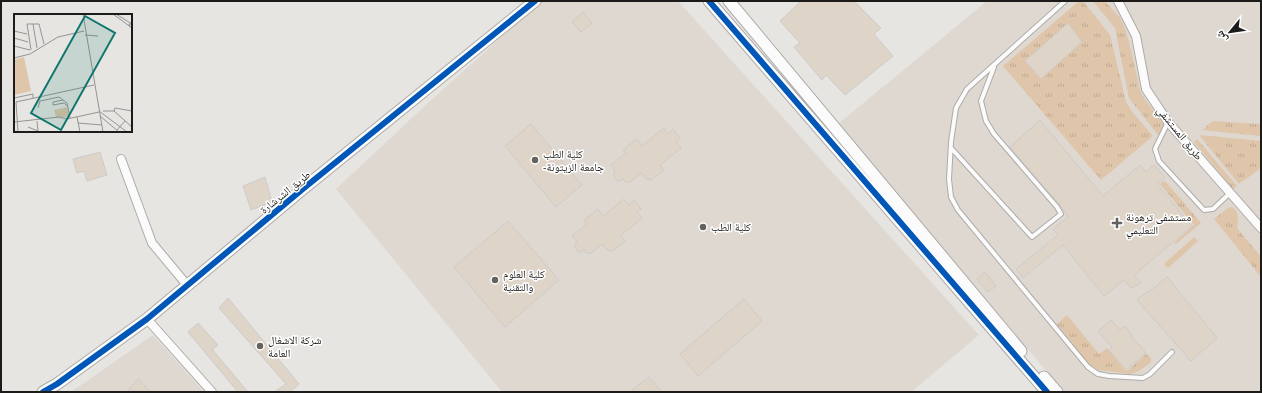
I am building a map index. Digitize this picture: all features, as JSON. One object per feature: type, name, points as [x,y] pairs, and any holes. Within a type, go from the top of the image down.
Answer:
[{"type":"street","name":"طريق الشرشارة","points":[[43,392],[57,384],[147,319],[304,188],[535,1]]},
{"type":"street","points":[[709,1],[1047,392]]},
{"type":"street","points":[[729,1],[1056,392]]},
{"type":"street","name":"طريق المستشفي","points":[[1118,1],[1136,36],[1146,89],[1168,122],[1261,228]]},
{"type":"street","points":[[121,159],[152,243],[187,286]]},
{"type":"street","points":[[147,319],[212,392]]},
{"type":"lane","points":[[1065,1],[967,89],[956,108],[949,179],[951,197],[958,210],[1088,367],[1098,374],[1143,378],[1150,374],[1172,352]]},
{"type":"lane","points":[[951,148],[1032,237],[1061,214],[1057,207],[994,134],[986,121],[981,101],[994,66]]},
{"type":"lane","points":[[1168,122],[1155,149],[1156,156],[1159,161],[1204,210],[1213,209],[1230,193]]},
{"type":"shaded area","name":"كلية الطب","points":[[542,1],[678,1],[979,335],[911,392],[502,392],[336,189],[429,102]]},
{"type":"shaded area","points":[[987,1],[1261,1],[1261,392],[1064,392],[838,124]]},
{"type":"shaded area","points":[[153,335],[204,392],[71,392]]},
{"type":"green space","points":[[1079,1],[1083,1],[1110,35],[1126,102],[1153,136],[1101,180],[1003,66]]},
{"type":"green space","points":[[1093,1],[1105,1],[1120,18],[1124,26],[1141,94],[1163,124],[1163,129],[1158,135],[1129,98],[1115,28]]},
{"type":"green space","points":[[1213,121],[1261,124],[1261,136],[1202,130]]},
{"type":"green space","points":[[1199,135],[1261,141],[1261,168],[1239,184]]},
{"type":"green space","points":[[1197,139],[1237,186],[1233,189],[1194,142]]},
{"type":"green space","points":[[1163,181],[1166,182],[1201,223],[1176,244],[1174,243],[1194,225],[1160,184]]},
{"type":"green space","points":[[1232,207],[1235,209],[1237,214],[1237,228],[1261,257],[1261,277],[1214,219],[1228,208]]},
{"type":"green space","points":[[1194,237],[1198,241],[1168,268],[1164,264]]},
{"type":"green space","points":[[1067,315],[1099,354],[1107,348],[1125,370],[1127,371],[1146,354],[1151,358],[1151,362],[1139,371],[1130,374],[1098,370],[1087,362],[1057,324]]},
{"type":"building","points":[[801,1],[854,1],[881,28],[874,34],[893,56],[845,95],[826,75],[822,80],[794,47],[800,43],[780,21]]},
{"type":"building","points":[[583,12],[592,23],[581,32],[572,22]]},
{"type":"building","points":[[1068,23],[1082,42],[1041,79],[1025,61]]},
{"type":"building","name":"مستشفى ترهونة التعليمي","points":[[1040,120],[1103,196],[1140,165],[1146,172],[1154,165],[1165,177],[1157,184],[1192,226],[1134,275],[1141,283],[1131,288],[1124,280],[1104,296],[1063,245],[1023,278],[1016,269],[1058,235],[1053,229],[1068,217],[1060,205],[1010,147]]},
{"type":"building","points":[[531,124],[582,185],[556,207],[505,146]]},
{"type":"building","points":[[664,128],[668,134],[673,129],[680,138],[676,142],[681,148],[660,165],[664,170],[651,180],[646,179],[641,173],[630,182],[626,182],[623,179],[618,182],[613,175],[615,171],[611,165],[626,153],[623,150],[637,139],[642,146]]},
{"type":"building","points":[[100,152],[107,175],[87,181],[84,171],[77,173],[73,159]]},
{"type":"building","points":[[265,177],[272,202],[251,210],[243,186]]},
{"type":"building","points":[[624,199],[629,205],[634,200],[641,209],[637,212],[642,218],[620,236],[625,241],[612,251],[607,250],[602,244],[591,253],[586,253],[584,249],[579,253],[574,246],[577,242],[572,236],[587,224],[584,220],[598,209],[603,216]]},
{"type":"building","points":[[508,221],[559,280],[505,327],[454,267]]},
{"type":"building","points":[[985,272],[996,286],[988,292],[977,279]]},
{"type":"building","points":[[1167,277],[1217,338],[1191,361],[1137,300]]},
{"type":"building","name":"شركة الاشغال العامة","points":[[228,298],[299,384],[290,392],[274,392],[286,384],[219,308]]},
{"type":"building","points":[[744,299],[762,321],[698,376],[680,354]]},
{"type":"building","points":[[1111,320],[1120,330],[1125,326],[1132,335],[1131,336],[1146,353],[1126,370],[1109,350],[1112,347],[1098,331]]},
{"type":"building","points":[[198,323],[218,345],[212,349],[248,392],[238,392],[188,332]]},
{"type":"building","points":[[649,377],[662,392],[630,392]]},
{"type":"building","points":[[138,379],[151,392],[127,392]]},
{"type":"cycle path","points":[[43,392],[57,384],[147,319],[304,188],[535,1]]},
{"type":"cycle path","points":[[709,1],[1047,392]]},
{"type":"place","name":"كلية الطب -جامعة الزيتونة","points":[[535,160]]},
{"type":"place","name":"مستشفى ترهونة التعليمي","points":[[1117,223]]},
{"type":"place","name":"كلية الطب","points":[[703,227]]},
{"type":"place","name":"كلية العلوم والتقنية","points":[[495,280]]},
{"type":"place","name":"شركة الاشغال العامة","points":[[260,346]]}]
